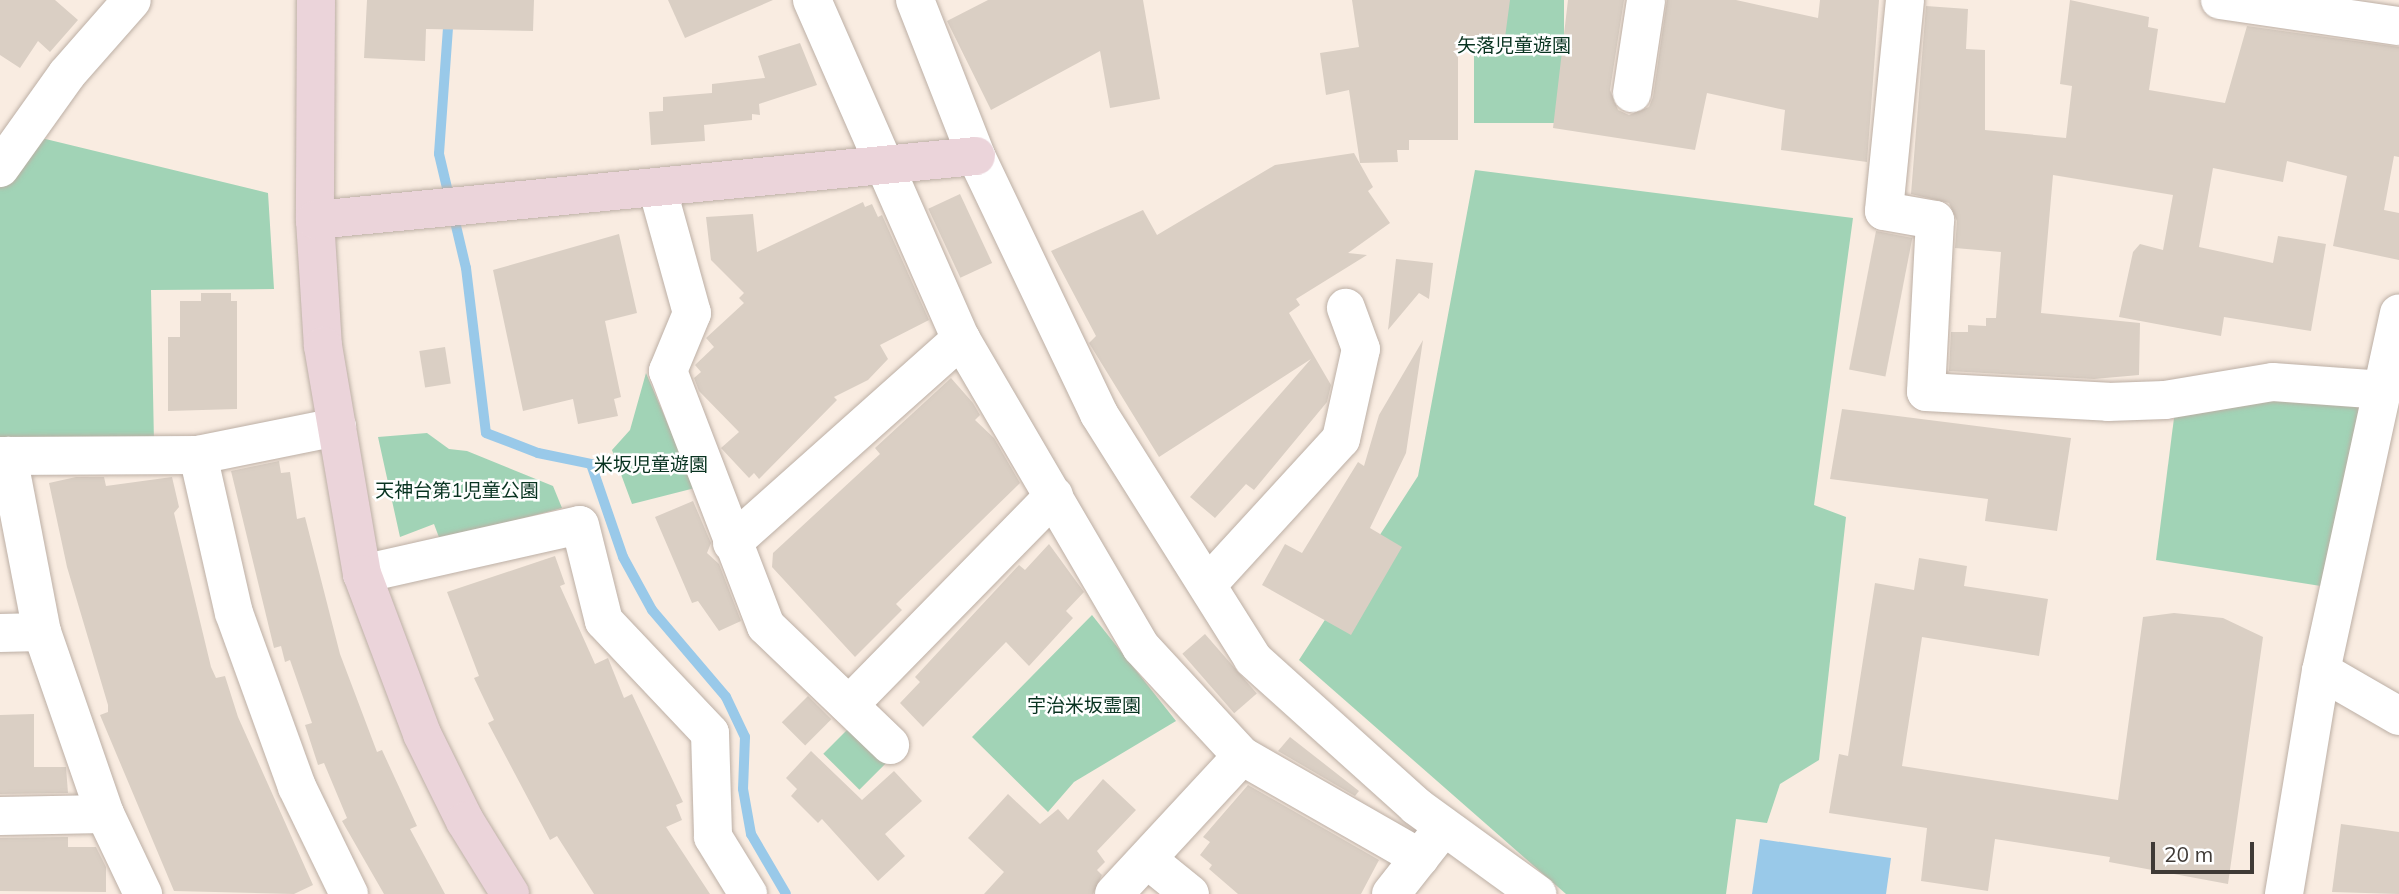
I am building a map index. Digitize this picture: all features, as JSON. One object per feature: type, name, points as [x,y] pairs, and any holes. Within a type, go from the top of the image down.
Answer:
[{"type":"street","points":[[0,168],[67,74],[132,0]]},
{"type":"street","points":[[316,0],[314,220],[323,346],[362,574],[422,734],[465,821],[510,894]]},
{"type":"street","points":[[813,0],[961,339],[1140,647],[1242,756],[1420,858]]},
{"type":"street","points":[[915,0],[976,156],[1099,414],[1209,583],[1253,659],[1444,827],[1536,894]]},
{"type":"street","points":[[1632,93],[1646,0]]},
{"type":"street","points":[[1905,0],[1884,211],[1935,220],[1926,392],[2108,402],[2165,400],[2273,382],[2384,390]]},
{"type":"street","points":[[2220,0],[2399,26]]},
{"type":"street","points":[[314,220],[976,156]]},
{"type":"street","points":[[657,187],[692,313],[668,371],[766,626],[890,745]]},
{"type":"street","points":[[1209,583],[1341,439],[1361,349],[1346,309]]},
{"type":"street","points":[[2284,894],[2321,671],[2399,313]]},
{"type":"street","points":[[732,543],[961,339]]},
{"type":"street","points":[[143,894],[105,814],[42,632],[4,456],[198,455],[337,427]]},
{"type":"street","points":[[198,455],[234,612],[296,787],[349,894]]},
{"type":"street","points":[[849,705],[1054,496]]},
{"type":"street","points":[[362,574],[580,525],[604,621],[710,733],[713,837],[748,894]]},
{"type":"street","points":[[0,633],[42,632]]},
{"type":"street","points":[[2321,671],[2399,716]]},
{"type":"street","points":[[1114,894],[1242,756]]},
{"type":"street","points":[[0,816],[105,814]]},
{"type":"street","points":[[1391,894],[1444,827]]},
{"type":"street","points":[[1148,860],[1190,894]]},
{"type":"green space","name":"矢落児童遊園","points":[[1474,0],[1564,0],[1564,123],[1474,123]]},
{"type":"green space","points":[[29,135],[268,193],[274,289],[151,290],[154,443],[0,446],[0,188]]},
{"type":"green space","points":[[1475,170],[1853,218],[1814,505],[1846,517],[1819,760],[1780,784],[1767,823],[1736,819],[1726,894],[1566,894],[1299,660],[1418,476]]},
{"type":"green space","name":"米坂児童遊園","points":[[646,373],[695,488],[632,504],[612,450],[630,430]]},
{"type":"green space","points":[[2277,393],[2358,401],[2362,420],[2327,587],[2156,560],[2175,410]]},
{"type":"green space","name":"天神台第1児童公園","points":[[427,433],[449,449],[467,451],[553,486],[562,508],[440,540],[434,524],[400,537],[378,437]]},
{"type":"green space","name":"宇治米坂霊園","points":[[1092,615],[1176,721],[1074,782],[1048,812],[972,737]]},
{"type":"green space","points":[[853,724],[889,760],[859,790],[823,754]]},
{"type":"water","points":[[1760,839],[1891,858],[1886,894],[1752,894]]},
{"type":"building","points":[[0,0],[55,0],[78,20],[50,52],[38,41],[20,68],[0,55]]},
{"type":"building","points":[[367,0],[534,0],[533,31],[426,29],[425,61],[364,58]]},
{"type":"building","points":[[668,0],[773,0],[685,38]]},
{"type":"building","points":[[988,0],[1143,0],[1160,99],[1110,108],[1100,51],[991,110],[947,21]]},
{"type":"building","points":[[1352,0],[1510,0],[1504,45],[1458,39],[1458,140],[1409,140],[1409,150],[1397,150],[1398,162],[1360,163],[1349,90],[1326,95],[1320,53],[1359,47]]},
{"type":"building","points":[[1568,0],[1624,0],[1610,90],[1618,110],[1629,115],[1649,107],[1653,97],[1667,0],[1736,0],[1818,18],[1820,0],[1879,0],[1867,162],[1781,150],[1785,110],[1707,93],[1695,150],[1553,128]]},
{"type":"building","points":[[2070,0],[2149,17],[2148,27],[2158,29],[2149,90],[2225,103],[2247,26],[2399,47],[2399,157],[2394,156],[2384,210],[2399,213],[2399,260],[2333,246],[2347,176],[2287,161],[2283,182],[2213,168],[2199,247],[2273,263],[2278,236],[2326,244],[2311,331],[2224,317],[2221,336],[2119,317],[2133,252],[2140,244],[2163,250],[2173,195],[2053,175],[2041,313],[2140,323],[2139,375],[2094,379],[1949,371],[1951,332],[1968,332],[1968,325],[1986,326],[1986,318],[1996,318],[2001,252],[1955,248],[1957,221],[1949,203],[1911,194],[1926,6],[1968,9],[1966,49],[1985,50],[1985,130],[2066,138],[2072,86],[2060,84]]},
{"type":"building","points":[[800,43],[817,85],[759,104],[760,115],[752,114],[752,120],[704,125],[705,141],[651,145],[649,112],[663,111],[663,97],[712,93],[712,84],[765,78],[758,56]]},
{"type":"building","points":[[1354,153],[1373,187],[1368,191],[1390,223],[1348,253],[1367,255],[1296,299],[1300,305],[1289,313],[1331,385],[1327,402],[1254,490],[1246,484],[1215,518],[1190,497],[1311,359],[1159,457],[1089,343],[1096,336],[1051,251],[1143,210],[1157,235],[1275,165]]},
{"type":"building","points":[[960,194],[992,263],[960,278],[928,209]]},
{"type":"building","points":[[863,202],[865,207],[872,204],[878,217],[882,215],[929,320],[880,345],[888,359],[868,380],[834,397],[837,400],[759,479],[754,473],[749,478],[721,448],[739,432],[699,391],[694,378],[701,372],[695,365],[714,347],[706,338],[744,303],[739,298],[744,293],[711,260],[706,217],[753,214],[757,252]]},
{"type":"building","points":[[1876,231],[1912,238],[1885,376],[1849,369]]},
{"type":"building","points":[[619,234],[637,313],[605,321],[621,397],[614,399],[618,416],[578,424],[573,399],[523,411],[493,270]]},
{"type":"building","points":[[1396,259],[1433,263],[1429,299],[1419,293],[1388,330]]},
{"type":"building","points":[[201,293],[231,293],[231,301],[237,301],[237,409],[168,411],[168,337],[180,337],[180,301],[201,301]]},
{"type":"building","points":[[1423,340],[1406,453],[1370,528],[1402,547],[1351,635],[1262,585],[1285,544],[1302,553],[1358,462],[1364,466],[1379,415]]},
{"type":"building","points":[[445,347],[451,384],[425,388],[419,351]]},
{"type":"building","points":[[951,378],[973,403],[980,415],[975,420],[994,438],[1020,483],[896,604],[902,610],[855,657],[772,567],[773,553],[880,454],[875,448]]},
{"type":"building","points":[[1842,409],[2071,438],[2057,531],[1985,521],[1988,499],[1830,479]]},
{"type":"building","points":[[279,461],[281,473],[290,472],[297,519],[305,517],[340,654],[377,752],[382,750],[417,826],[410,829],[445,894],[384,894],[342,821],[347,818],[324,763],[318,765],[305,725],[312,723],[290,660],[285,662],[281,646],[274,648],[231,471]]},
{"type":"building","points":[[76,477],[104,477],[106,486],[172,477],[179,507],[174,513],[211,667],[216,678],[225,676],[238,717],[313,885],[294,894],[174,891],[100,715],[108,712],[108,705],[67,567],[49,483]]},
{"type":"building","points":[[693,501],[711,543],[707,553],[719,564],[741,621],[719,631],[698,601],[692,603],[655,517]]},
{"type":"building","points":[[1049,544],[1084,592],[1066,611],[1073,618],[1029,666],[1006,642],[923,727],[900,703],[920,682],[915,677],[1019,565],[1025,570]]},
{"type":"building","points":[[555,556],[565,584],[560,586],[595,664],[608,658],[624,698],[632,694],[683,802],[676,805],[682,820],[666,827],[710,894],[594,894],[557,836],[550,840],[488,723],[494,720],[474,678],[479,676],[447,592]]},
{"type":"building","points":[[1919,558],[1967,566],[1964,586],[2048,599],[2039,656],[1922,637],[1902,766],[2118,800],[2143,617],[2174,613],[2223,618],[2263,637],[2228,884],[2109,862],[2110,857],[1995,839],[1988,891],[1921,881],[1927,828],[1829,813],[1839,754],[1848,756],[1875,583],[1914,590]]},
{"type":"building","points":[[1205,634],[1257,694],[1234,713],[1182,654]]},
{"type":"building","points":[[808,696],[831,719],[805,745],[782,722]]},
{"type":"building","points":[[34,714],[34,767],[66,767],[68,793],[0,794],[0,715]]},
{"type":"building","points":[[1290,737],[1359,791],[1355,796],[1278,751]]},
{"type":"building","points":[[811,751],[862,800],[894,771],[922,801],[885,834],[905,856],[878,881],[822,819],[818,823],[791,796],[797,789],[786,778]]},
{"type":"building","points":[[1103,779],[1136,810],[1097,851],[1105,862],[1097,870],[1102,875],[1093,894],[984,894],[1004,872],[968,838],[1008,794],[1040,824],[1058,809],[1068,820]]},
{"type":"building","points":[[1248,785],[1379,860],[1361,894],[1238,894],[1209,869],[1212,865],[1200,855],[1210,842],[1203,837]]},
{"type":"building","points":[[2341,824],[2399,832],[2399,894],[2332,892]]},
{"type":"building","points":[[68,837],[68,847],[96,847],[106,867],[106,892],[0,891],[0,838]]},
{"type":"waterway","points":[[450,0],[439,154],[466,268],[486,433],[538,453],[591,464],[623,557],[652,610],[726,697],[745,737],[743,789],[751,834],[786,894]]}]
